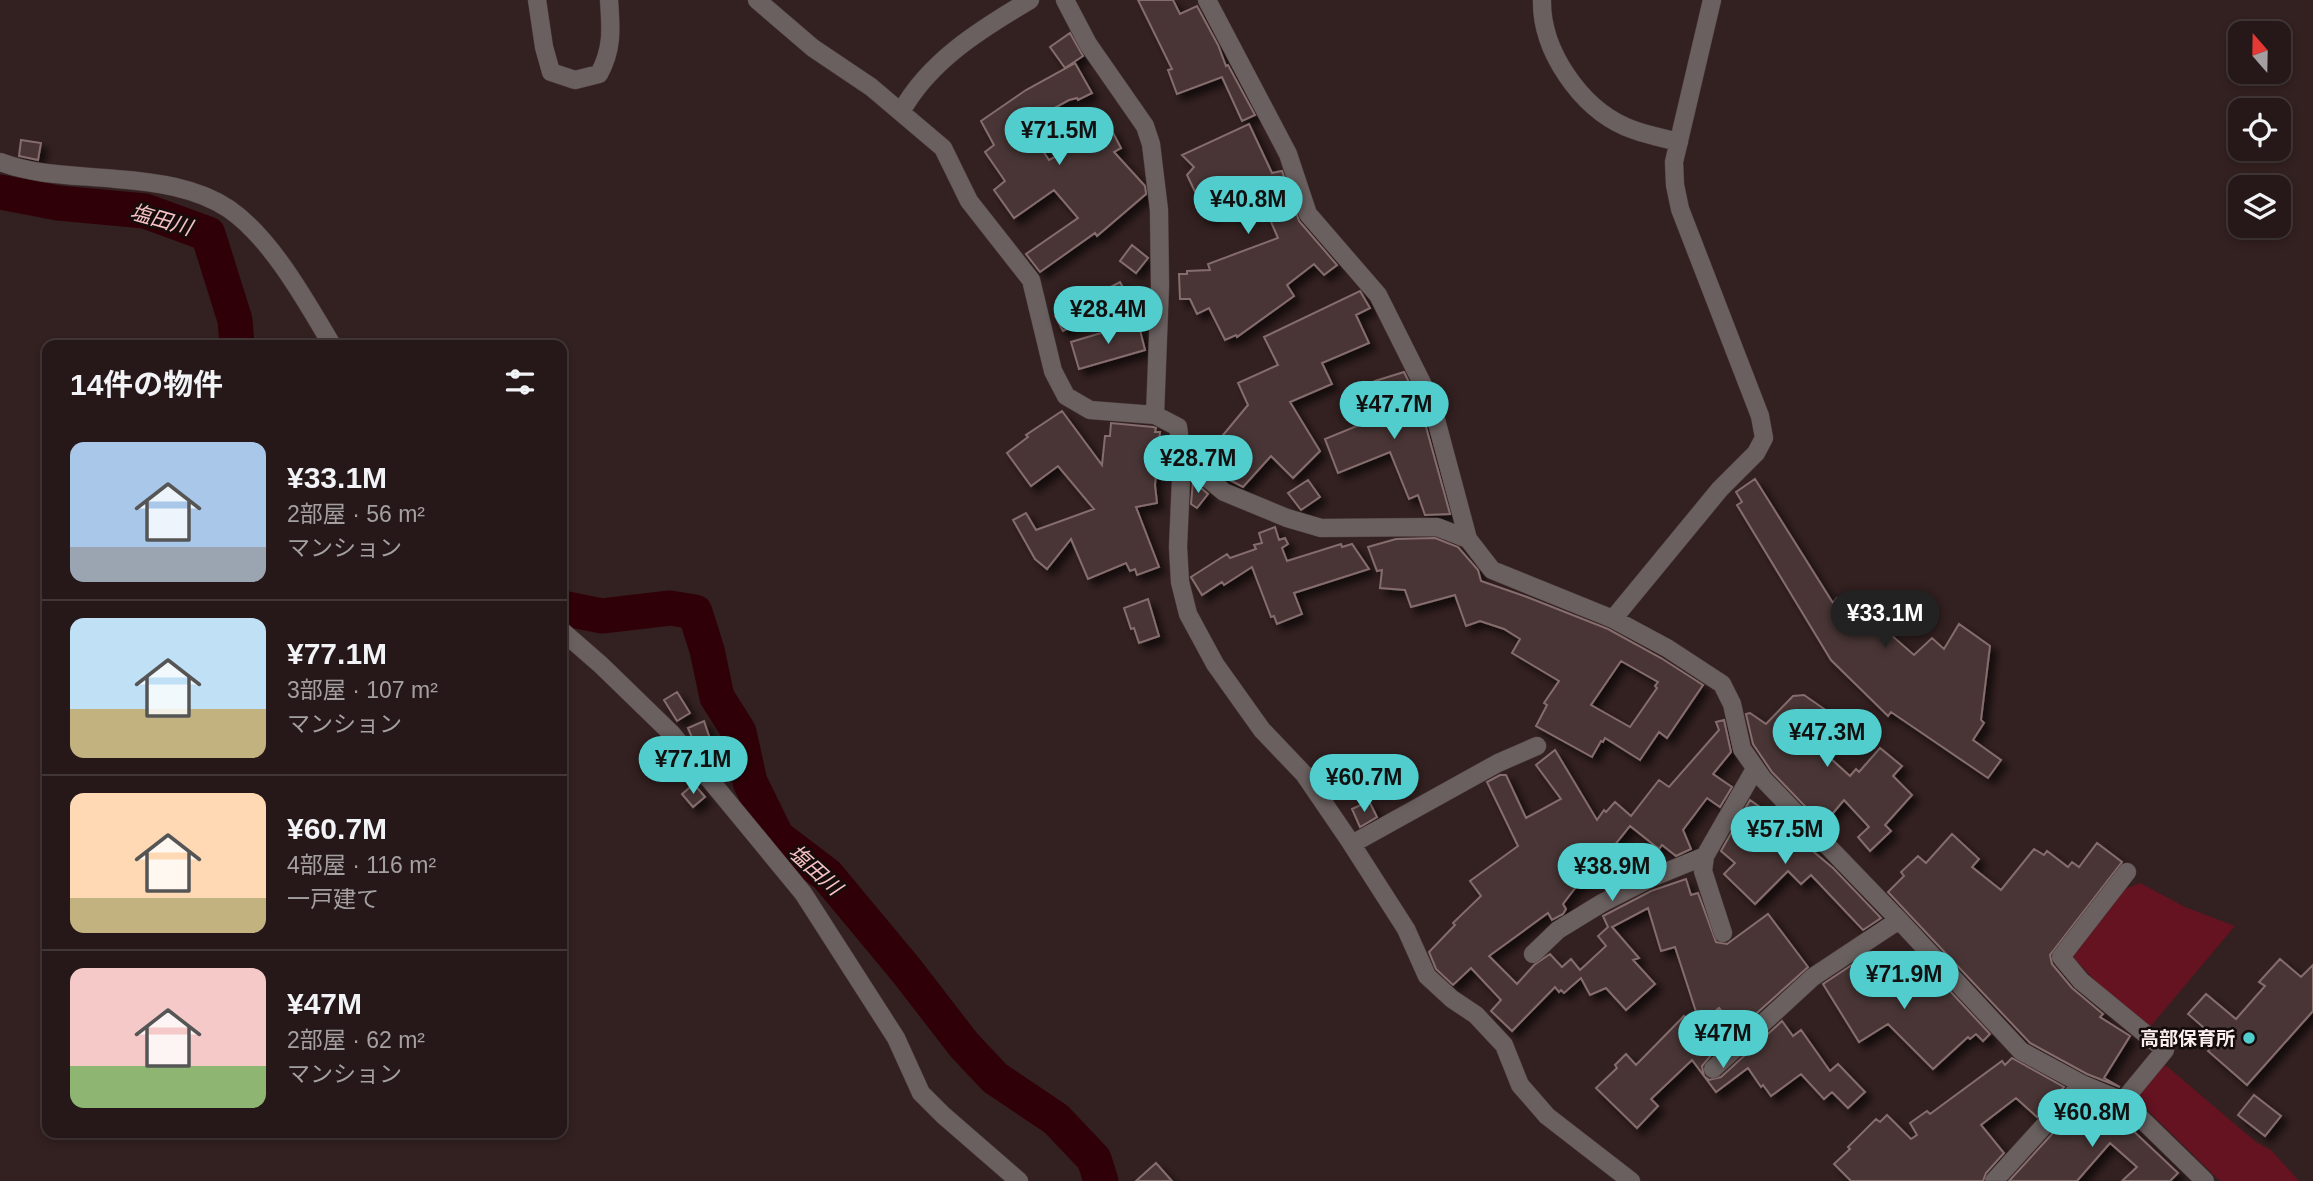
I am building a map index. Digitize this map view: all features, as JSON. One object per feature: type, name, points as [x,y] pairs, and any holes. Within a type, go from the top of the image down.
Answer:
[{"type":"street","points":[[537,0],[551,72],[575,80],[599,74],[609,56],[609,0]]},
{"type":"street","points":[[757,0],[813,48],[871,88],[943,148],[969,201],[1031,280],[1053,371],[1066,396],[1090,410],[1155,415],[1178,428],[1182,457],[1180,582],[1188,614],[1215,664],[1262,730],[1304,774],[1352,844],[1406,929],[1427,976],[1452,999],[1476,1015],[1504,1045],[1520,1085],[1547,1116],[1631,1181]]},
{"type":"street","points":[[901,112],[911,93],[932,68],[986,25],[1030,0]]},
{"type":"street","points":[[1207,0],[1289,154],[1307,214],[1378,295],[1431,401],[1468,539],[1492,570],[1613,619],[1667,648],[1722,684],[1732,705],[1742,749],[1772,789],[2021,1051],[2081,1084],[2123,1101],[2205,1181]]},
{"type":"street","points":[[1542,0],[1545,30],[1552,50],[1569,78],[1587,100],[1623,126],[1679,142]]},
{"type":"street","points":[[1613,619],[1720,489],[1755,453],[1764,438],[1760,416],[1680,209],[1675,185],[1674,162],[1712,0]]},
{"type":"street","points":[[1071,2],[1088,44],[1145,126],[1151,144],[1158,210],[1160,273],[1155,415]]},
{"type":"street","points":[[0,162],[23,170],[160,183],[196,193],[229,209],[268,245],[329,340]]},
{"type":"street","points":[[1182,457],[1224,492],[1287,518],[1321,528],[1437,527],[1468,539]]},
{"type":"street","points":[[567,635],[672,734],[803,894],[896,1038],[921,1093],[1019,1181]]},
{"type":"street","points":[[1352,844],[1498,763],[1537,746]]},
{"type":"street","points":[[1723,933],[1703,872],[1704,856],[1755,768]]},
{"type":"street","points":[[1532,954],[1558,930],[1602,904],[1651,878],[1704,856]]},
{"type":"street","points":[[2123,1101],[2165,1050],[2081,981],[2061,957],[2127,872]]},
{"type":"street","points":[[1713,1069],[1813,977],[1899,920]]},
{"type":"street","points":[[1994,1181],[2081,1084]]},
{"type":"shaded area","points":[[2140,883],[2185,907],[2235,926],[2150,1027],[2113,1000],[2073,957],[2123,890]]},
{"type":"shaded area","points":[[2163,1063],[2256,1142],[2271,1150],[2299,1181],[2220,1181],[2138,1101],[2139,1090]]},
{"type":"building","points":[[1138,0],[1173,0],[1180,14],[1197,6],[1226,66],[1228,65],[1255,115],[1242,121],[1222,77],[1177,94],[1168,70],[1172,69]]},
{"type":"building","points":[[1070,33],[1083,56],[1065,68],[1050,47]]},
{"type":"building","points":[[1075,63],[1092,93],[1078,100],[1069,100],[1025,124],[1049,160],[1111,129],[1121,148],[1114,152],[1145,186],[1146,194],[1097,236],[1095,233],[1040,272],[1026,254],[1078,218],[1054,190],[1014,218],[994,190],[1005,181],[985,152],[994,145],[981,121],[1026,90]]},
{"type":"building","points":[[1249,124],[1272,173],[1282,171],[1299,221],[1337,265],[1324,275],[1314,264],[1287,285],[1294,296],[1237,337],[1236,335],[1225,340],[1209,308],[1197,314],[1190,299],[1180,299],[1179,274],[1210,270],[1208,264],[1278,238],[1262,201],[1234,214],[1231,206],[1207,217],[1187,175],[1194,167],[1182,155]]},
{"type":"building","points":[[21,140],[41,143],[38,160],[19,156]]},
{"type":"building","points":[[1132,245],[1148,258],[1136,273],[1120,261]]},
{"type":"building","points":[[1120,282],[1128,297],[1063,331],[1055,316]]},
{"type":"building","points":[[1360,291],[1370,308],[1356,315],[1369,343],[1322,363],[1332,384],[1290,402],[1320,451],[1293,478],[1271,456],[1243,487],[1222,476],[1204,458],[1248,405],[1238,383],[1278,365],[1264,337]]},
{"type":"building","points":[[1138,322],[1145,350],[1079,369],[1071,342]]},
{"type":"building","points":[[1404,372],[1420,405],[1450,514],[1425,515],[1418,495],[1409,499],[1390,452],[1338,473],[1325,439],[1374,419],[1358,389]]},
{"type":"building","points":[[1062,411],[1102,465],[1105,436],[1110,436],[1111,423],[1153,427],[1156,428],[1155,432],[1160,432],[1155,485],[1157,503],[1136,507],[1159,567],[1137,575],[1135,569],[1130,571],[1126,563],[1088,579],[1071,539],[1047,569],[1035,559],[1013,520],[1026,513],[1036,530],[1094,509],[1058,466],[1031,486],[1007,453],[1028,437],[1026,435]]},
{"type":"building","points":[[1755,479],[1833,603],[1837,598],[1882,627],[1914,655],[1932,638],[1944,649],[1959,624],[1990,646],[1981,720],[1984,723],[1973,740],[2001,760],[1988,778],[1891,712],[1888,716],[1831,660],[1737,505],[1742,502],[1736,492]]},
{"type":"building","points":[[1308,480],[1320,497],[1301,510],[1288,493]]},
{"type":"building","points":[[1193,481],[1208,494],[1197,508],[1191,504]]},
{"type":"building","points":[[1275,527],[1279,540],[1285,538],[1288,544],[1282,548],[1287,561],[1341,544],[1342,547],[1352,544],[1369,569],[1294,593],[1302,614],[1277,624],[1274,616],[1271,617],[1252,567],[1202,595],[1191,577],[1227,554],[1230,558],[1256,549],[1254,545],[1262,543],[1259,533]]},
{"type":"building","points":[[1435,538],[1458,547],[1478,570],[1481,581],[1608,629],[1703,685],[1667,738],[1659,732],[1640,760],[1605,738],[1592,757],[1536,726],[1547,705],[1544,703],[1559,681],[1512,653],[1520,639],[1504,629],[1480,621],[1466,626],[1455,595],[1411,607],[1405,590],[1380,588],[1382,570],[1377,571],[1368,547],[1396,539]],"holes":[[[1621,661],[1658,682],[1655,686],[1657,688],[1630,727],[1591,705]]]},
{"type":"building","points":[[1148,599],[1159,636],[1139,643],[1124,608]]},
{"type":"building","points":[[677,692],[690,713],[677,721],[664,700]]},
{"type":"building","points":[[1804,695],[1837,718],[1818,747],[1850,776],[1856,769],[1859,772],[1880,748],[1902,766],[1893,776],[1912,795],[1885,825],[1891,831],[1870,851],[1858,837],[1869,827],[1844,800],[1823,825],[1772,772],[1753,744],[1746,714],[1750,713],[1766,724],[1793,696]]},
{"type":"building","points":[[1724,720],[1731,752],[1713,774],[1732,787],[1720,807],[1707,798],[1683,830],[1691,849],[1676,856],[1662,845],[1659,849],[1630,826],[1586,881],[1582,879],[1563,904],[1566,909],[1563,914],[1552,920],[1548,913],[1489,956],[1517,984],[1534,965],[1550,954],[1562,967],[1571,959],[1580,970],[1606,946],[1598,936],[1608,927],[1603,916],[1651,891],[1686,879],[1691,895],[1698,893],[1716,942],[1727,944],[1768,914],[1808,967],[1738,1030],[1719,1008],[1700,1024],[1675,947],[1661,951],[1648,908],[1612,927],[1639,958],[1633,960],[1655,984],[1626,1010],[1606,988],[1590,995],[1581,978],[1564,993],[1555,987],[1512,1031],[1491,1011],[1501,1000],[1471,968],[1453,985],[1436,969],[1429,952],[1455,925],[1453,923],[1481,896],[1470,881],[1518,846],[1487,782],[1506,775],[1526,818],[1561,799],[1536,765],[1555,750],[1597,820],[1604,810],[1606,812],[1615,802],[1631,816],[1659,780],[1669,787],[1719,730],[1716,722]]},
{"type":"building","points":[[704,721],[710,739],[695,745],[688,728]]},
{"type":"building","points":[[721,745],[727,764],[715,768],[705,750]]},
{"type":"building","points":[[694,784],[705,797],[693,807],[682,794]]},
{"type":"building","points":[[1750,800],[1764,810],[1758,817],[1783,842],[1791,833],[1833,868],[1881,918],[1863,930],[1811,875],[1801,884],[1788,871],[1755,904],[1724,874],[1735,863],[1721,851]]},
{"type":"building","points":[[1369,801],[1377,817],[1360,827],[1352,809]]},
{"type":"building","points":[[1952,834],[1979,859],[1972,867],[2001,890],[2034,849],[2044,855],[2047,851],[2068,867],[2072,862],[2079,867],[2097,843],[2122,862],[2050,955],[2052,964],[2072,988],[2103,1014],[2100,1017],[2130,1036],[2104,1078],[2120,1087],[2087,1074],[2030,1043],[1888,892],[1904,876],[1901,872],[1918,856],[1926,863]]},
{"type":"building","points":[[1867,955],[1887,985],[1906,973],[1916,988],[1936,976],[1990,1034],[1983,1041],[1976,1034],[1970,1039],[1968,1037],[1933,1069],[1888,1024],[1859,1042],[1823,984]]},
{"type":"building","points":[[2280,959],[2301,977],[2313,965],[2313,1011],[2247,1085],[2208,1051],[2218,1040],[2188,1014],[2206,994],[2236,1019],[2265,986],[2259,982]]},
{"type":"building","points":[[1684,1016],[1696,1028],[1691,1032],[1712,1054],[1702,1066],[1704,1076],[1692,1060],[1651,1099],[1658,1106],[1637,1128],[1596,1088],[1617,1068],[1615,1065],[1626,1054],[1636,1065]]},
{"type":"building","points":[[1782,1021],[1793,1036],[1801,1030],[1830,1071],[1838,1064],[1865,1092],[1848,1108],[1832,1092],[1824,1099],[1801,1074],[1771,1096],[1748,1068],[1716,1092],[1704,1076],[1709,1080],[1721,1077]]},
{"type":"building","points":[[2012,1058],[2064,1087],[2037,1117],[2016,1098],[1981,1125],[2004,1153],[1986,1173],[1983,1181],[1851,1181],[1834,1164],[1876,1119],[1880,1122],[1887,1115],[1911,1139],[1917,1135],[1910,1123],[1927,1111],[1930,1114],[2002,1061],[2005,1065]]},
{"type":"building","points":[[2254,1095],[2281,1116],[2265,1136],[2238,1115]]},
{"type":"building","points":[[2085,1098],[2108,1107],[2178,1173],[2170,1181],[2122,1181],[2137,1167],[2110,1143],[2077,1181],[2009,1181]]},
{"type":"building","points":[[1156,1163],[1172,1181],[1136,1181]]},
{"type":"waterway","name":"塩田川","points":[[0,192],[58,203],[145,211],[208,234],[235,320],[237,340]]},
{"type":"waterway","name":"塩田川","points":[[567,609],[602,616],[670,608],[695,612],[717,697],[739,732],[750,782],[777,837],[827,875],[964,1045],[995,1078],[1056,1119],[1094,1159],[1101,1181]]},
{"type":"place","name":"高部保育所","points":[[2249,1038]]}]
